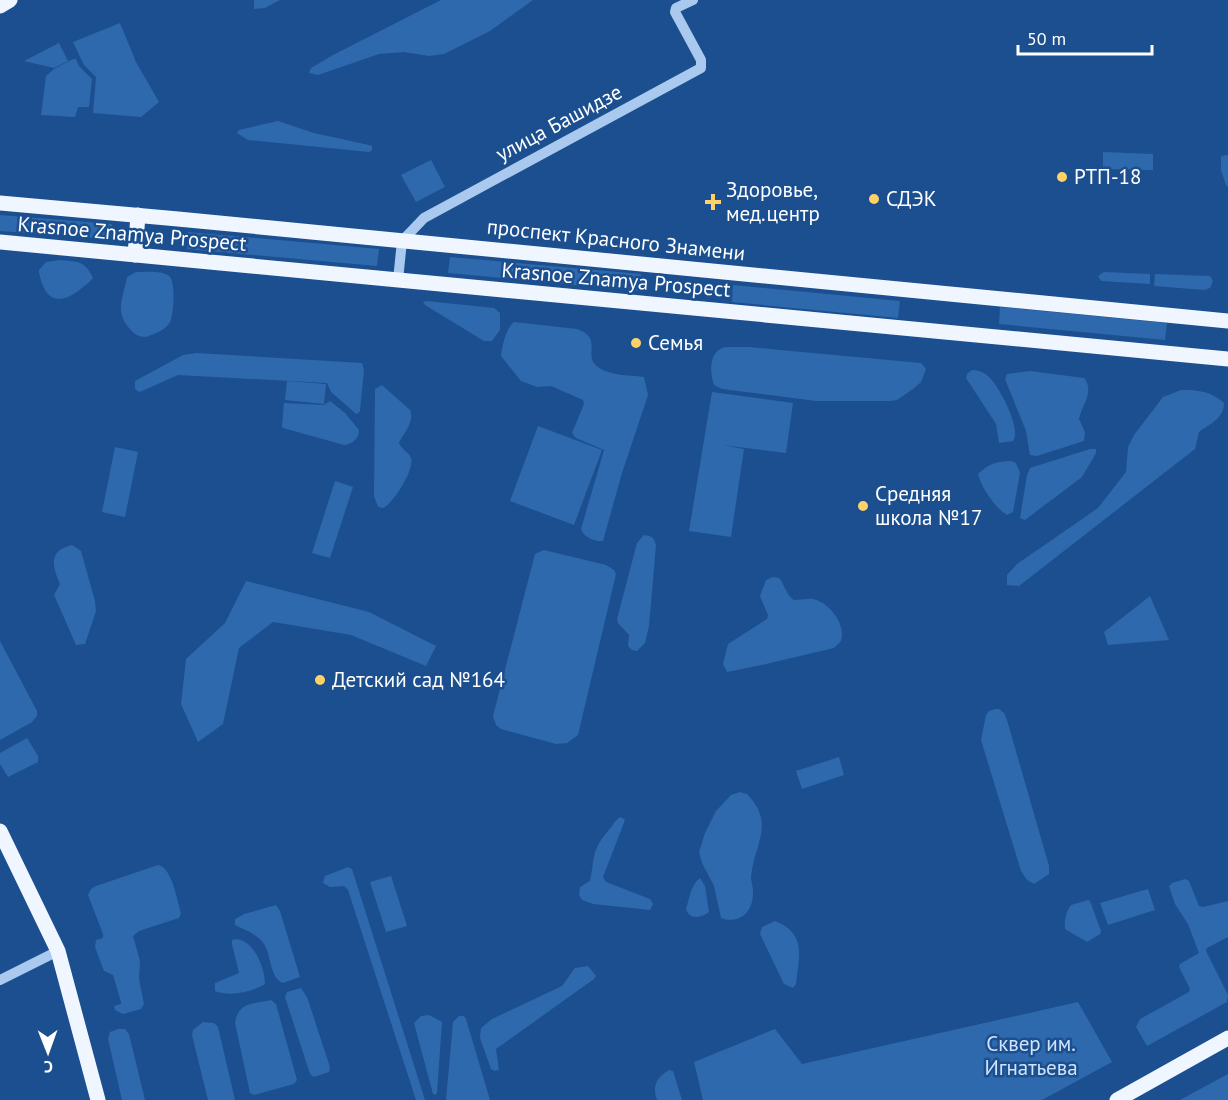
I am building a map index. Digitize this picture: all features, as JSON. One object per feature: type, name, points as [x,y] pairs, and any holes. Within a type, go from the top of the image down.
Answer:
[{"type":"main road","points":[[0,6],[10,0]]},
{"type":"main road","name":"проспект Красного Знамени","points":[[0,203],[1228,321]]},
{"type":"main road","points":[[135,255],[138,215]]},
{"type":"main road","name":"Krasnoe Znamya Prospect","points":[[0,242],[1228,359]]},
{"type":"main road","points":[[0,831],[58,951],[98,1100]]},
{"type":"main road","points":[[1117,1100],[1228,1038]]},
{"type":"street","name":"улица Башидзе","points":[[402,240],[424,218],[701,68],[701,60],[675,12],[676,8],[693,0]]},
{"type":"street","points":[[398,280],[402,240]]},
{"type":"street","points":[[0,980],[58,951]]},
{"type":"green space","points":[[254,0],[280,0],[265,8],[254,9]]},
{"type":"green space","points":[[441,0],[533,0],[490,31],[444,54],[429,56],[404,52],[379,54],[318,75],[309,73],[311,68],[333,55]]},
{"type":"green space","points":[[120,23],[136,62],[159,102],[141,117],[93,113],[96,77],[84,65],[73,42]]},
{"type":"green space","points":[[59,43],[68,61],[54,68],[24,61]]},
{"type":"green space","points":[[76,59],[79,66],[92,79],[89,107],[78,107],[75,117],[41,115],[46,76]]},
{"type":"green space","points":[[278,121],[314,133],[369,145],[372,146],[372,150],[369,152],[248,140],[237,133],[239,130]]},
{"type":"green space","points":[[1103,152],[1153,154],[1153,170],[1103,169]]},
{"type":"green space","points":[[1228,155],[1228,187],[1221,170],[1221,156]]},
{"type":"green space","points":[[431,160],[445,187],[416,202],[401,175]]},
{"type":"green space","points":[[0,215],[112,224],[111,239],[0,231]]},
{"type":"green space","points":[[188,232],[379,249],[377,266],[187,249]]},
{"type":"green space","points":[[450,257],[641,274],[639,291],[448,273]]},
{"type":"green space","points":[[60,260],[84,265],[93,278],[70,296],[57,299],[48,294],[44,288],[39,270],[46,262]]},
{"type":"green space","points":[[136,272],[162,273],[169,276],[173,284],[170,322],[163,329],[146,337],[134,333],[124,322],[122,316],[122,297],[127,277]]},
{"type":"green space","points":[[1104,272],[1150,274],[1150,284],[1101,281],[1098,276]]},
{"type":"green space","points":[[1155,274],[1210,276],[1213,281],[1210,288],[1204,290],[1154,286]]},
{"type":"green space","points":[[733,285],[900,301],[898,318],[732,302]]},
{"type":"green space","points":[[423,302],[494,308],[500,313],[500,330],[492,341],[484,341],[425,305]]},
{"type":"green space","points":[[1000,307],[1167,323],[1165,340],[999,324]]},
{"type":"green space","points":[[514,322],[577,329],[589,337],[592,358],[598,367],[614,374],[644,377],[648,395],[622,473],[603,541],[590,538],[581,529],[604,450],[576,438],[572,433],[584,404],[583,400],[551,386],[537,387],[521,381],[501,356],[503,342]]},
{"type":"green space","points":[[726,347],[749,347],[921,363],[926,369],[921,382],[897,400],[816,401],[722,389],[714,385],[711,374],[713,357],[716,352]]},
{"type":"green space","points":[[196,353],[362,363],[364,370],[360,411],[355,413],[331,392],[327,383],[178,375],[139,392],[135,389],[135,381],[183,355]]},
{"type":"green space","points":[[972,370],[985,374],[998,389],[1012,418],[1015,435],[1013,441],[999,443],[996,424],[966,378]]},
{"type":"green space","points":[[1030,371],[1084,378],[1088,393],[1079,419],[1085,432],[1084,441],[1037,456],[1030,455],[1026,431],[1005,379],[1007,374]]},
{"type":"green space","points":[[287,381],[326,384],[324,404],[285,400]]},
{"type":"green space","points":[[382,385],[410,410],[411,414],[410,423],[399,443],[411,458],[410,470],[397,493],[383,508],[378,507],[374,496],[375,389]]},
{"type":"green space","points":[[1181,390],[1204,392],[1224,403],[1219,417],[1199,432],[1195,449],[1019,586],[1007,585],[1007,575],[1017,564],[1098,508],[1126,472],[1128,447],[1134,435],[1163,397]]},
{"type":"green space","points":[[712,392],[793,403],[786,453],[722,445],[744,449],[731,537],[689,531]]},
{"type":"green space","points":[[330,401],[345,413],[359,430],[358,436],[352,442],[344,445],[283,428],[284,403],[324,405]]},
{"type":"green space","points":[[538,426],[602,450],[574,525],[510,501]]},
{"type":"green space","points":[[115,447],[138,452],[125,517],[102,512]]},
{"type":"green space","points":[[1096,449],[1096,453],[1082,477],[1025,520],[1020,518],[1030,468]]},
{"type":"green space","points":[[1011,461],[1016,463],[1020,473],[1013,512],[1007,515],[989,497],[978,474],[993,464]]},
{"type":"green space","points":[[335,481],[353,487],[330,558],[312,553]]},
{"type":"green space","points":[[644,535],[652,537],[656,545],[649,626],[645,643],[637,651],[628,646],[629,635],[617,619],[637,543]]},
{"type":"green space","points":[[72,545],[81,551],[96,611],[85,644],[76,645],[54,595],[60,584],[55,572],[55,555]]},
{"type":"green space","points":[[544,550],[606,565],[616,574],[578,735],[567,743],[556,744],[501,729],[496,725],[493,716],[535,554]]},
{"type":"green space","points":[[773,577],[779,578],[794,600],[813,599],[831,610],[839,621],[841,641],[834,648],[727,672],[723,664],[728,644],[767,619],[768,615],[760,596],[766,580]]},
{"type":"green space","points":[[246,581],[369,612],[436,646],[426,666],[351,635],[273,622],[239,648],[223,724],[198,742],[181,704],[186,659],[225,623]]},
{"type":"green space","points":[[1150,596],[1169,640],[1108,645],[1104,632]]},
{"type":"green space","points":[[0,641],[37,711],[37,716],[32,722],[0,740]]},
{"type":"green space","points":[[995,709],[1004,713],[1007,720],[1049,866],[1049,874],[1034,884],[1027,880],[1021,871],[981,740],[986,715]]},
{"type":"green space","points":[[27,738],[38,756],[38,762],[8,777],[0,764],[0,753]]},
{"type":"green space","points":[[839,757],[844,775],[802,789],[796,771]]},
{"type":"green space","points":[[740,792],[747,794],[756,805],[762,825],[751,877],[753,898],[751,905],[740,918],[728,920],[721,918],[714,886],[699,852],[716,811],[731,795]]},
{"type":"green space","points":[[621,817],[625,820],[603,877],[606,882],[650,899],[653,904],[650,910],[593,904],[582,900],[579,895],[580,887],[590,881],[594,855],[599,844],[615,821]]},
{"type":"green space","points":[[158,865],[163,867],[170,878],[181,913],[179,918],[139,931],[133,936],[140,961],[139,979],[144,1004],[141,1009],[123,1014],[115,1010],[114,1006],[121,1002],[113,975],[104,971],[95,947],[96,940],[103,938],[103,934],[88,895],[96,886]]},
{"type":"green space","points":[[348,867],[352,869],[425,1100],[416,1100],[348,890],[344,886],[330,887],[323,883],[325,876]]},
{"type":"green space","points":[[391,876],[407,926],[386,932],[370,882]]},
{"type":"green space","points":[[700,878],[705,886],[709,912],[696,917],[690,915],[686,909],[692,888]]},
{"type":"green space","points":[[1185,879],[1189,881],[1199,906],[1228,901],[1228,937],[1207,948],[1206,951],[1228,995],[1227,1002],[1147,1046],[1136,1027],[1140,1019],[1189,992],[1190,989],[1179,967],[1180,964],[1199,953],[1188,924],[1175,904],[1169,886]]},
{"type":"green space","points":[[1148,889],[1155,910],[1108,925],[1100,903]]},
{"type":"green space","points":[[1088,900],[1101,931],[1087,942],[1065,929],[1065,923],[1071,905]]},
{"type":"green space","points":[[276,905],[280,911],[300,977],[283,983],[273,972],[266,948],[261,940],[235,925],[235,919],[244,914]]},
{"type":"green space","points":[[775,921],[792,932],[799,947],[796,984],[793,988],[784,984],[760,934],[762,927]]},
{"type":"green space","points":[[236,939],[253,949],[261,963],[265,984],[240,993],[227,994],[215,991],[215,983],[239,973],[232,944],[232,940]]},
{"type":"green space","points":[[588,966],[596,976],[594,979],[496,1049],[499,1070],[491,1069],[480,1038],[481,1028],[492,1019],[562,986],[575,968]]},
{"type":"green space","points":[[301,988],[307,997],[330,1067],[329,1072],[314,1077],[310,1074],[285,997],[287,992]]},
{"type":"green space","points":[[271,1000],[276,1004],[297,1080],[294,1084],[254,1095],[250,1093],[235,1023],[239,1011],[247,1005]]},
{"type":"green space","name":"Cквер им. Игнатьева","points":[[1078,1002],[1112,1062],[1042,1100],[703,1100],[694,1062],[775,1029],[802,1064]]},
{"type":"green space","points":[[429,1015],[442,1022],[435,1095],[414,1023],[421,1016]]},
{"type":"green space","points":[[459,1016],[464,1016],[466,1019],[490,1100],[446,1100],[453,1022]]},
{"type":"green space","points":[[203,1022],[214,1023],[218,1027],[235,1100],[208,1100],[192,1035],[193,1030]]},
{"type":"green space","points":[[125,1029],[129,1034],[145,1100],[122,1100],[108,1039],[110,1032]]},
{"type":"green space","points":[[669,1070],[673,1071],[682,1100],[657,1100],[656,1083]]},
{"type":"green space","points":[[1228,1074],[1228,1100],[1180,1100]]},
{"type":"place","name":"РТП-18","points":[[1062,177]]},
{"type":"place","name":"СДЭК","points":[[874,199]]},
{"type":"place","name":"Здоровье, мед.центр","points":[[713,202]]},
{"type":"place","name":"Семья","points":[[636,343]]},
{"type":"place","name":"Средняя школа №17","points":[[863,506]]},
{"type":"place","name":"Детский сад №164","points":[[320,680]]}]
